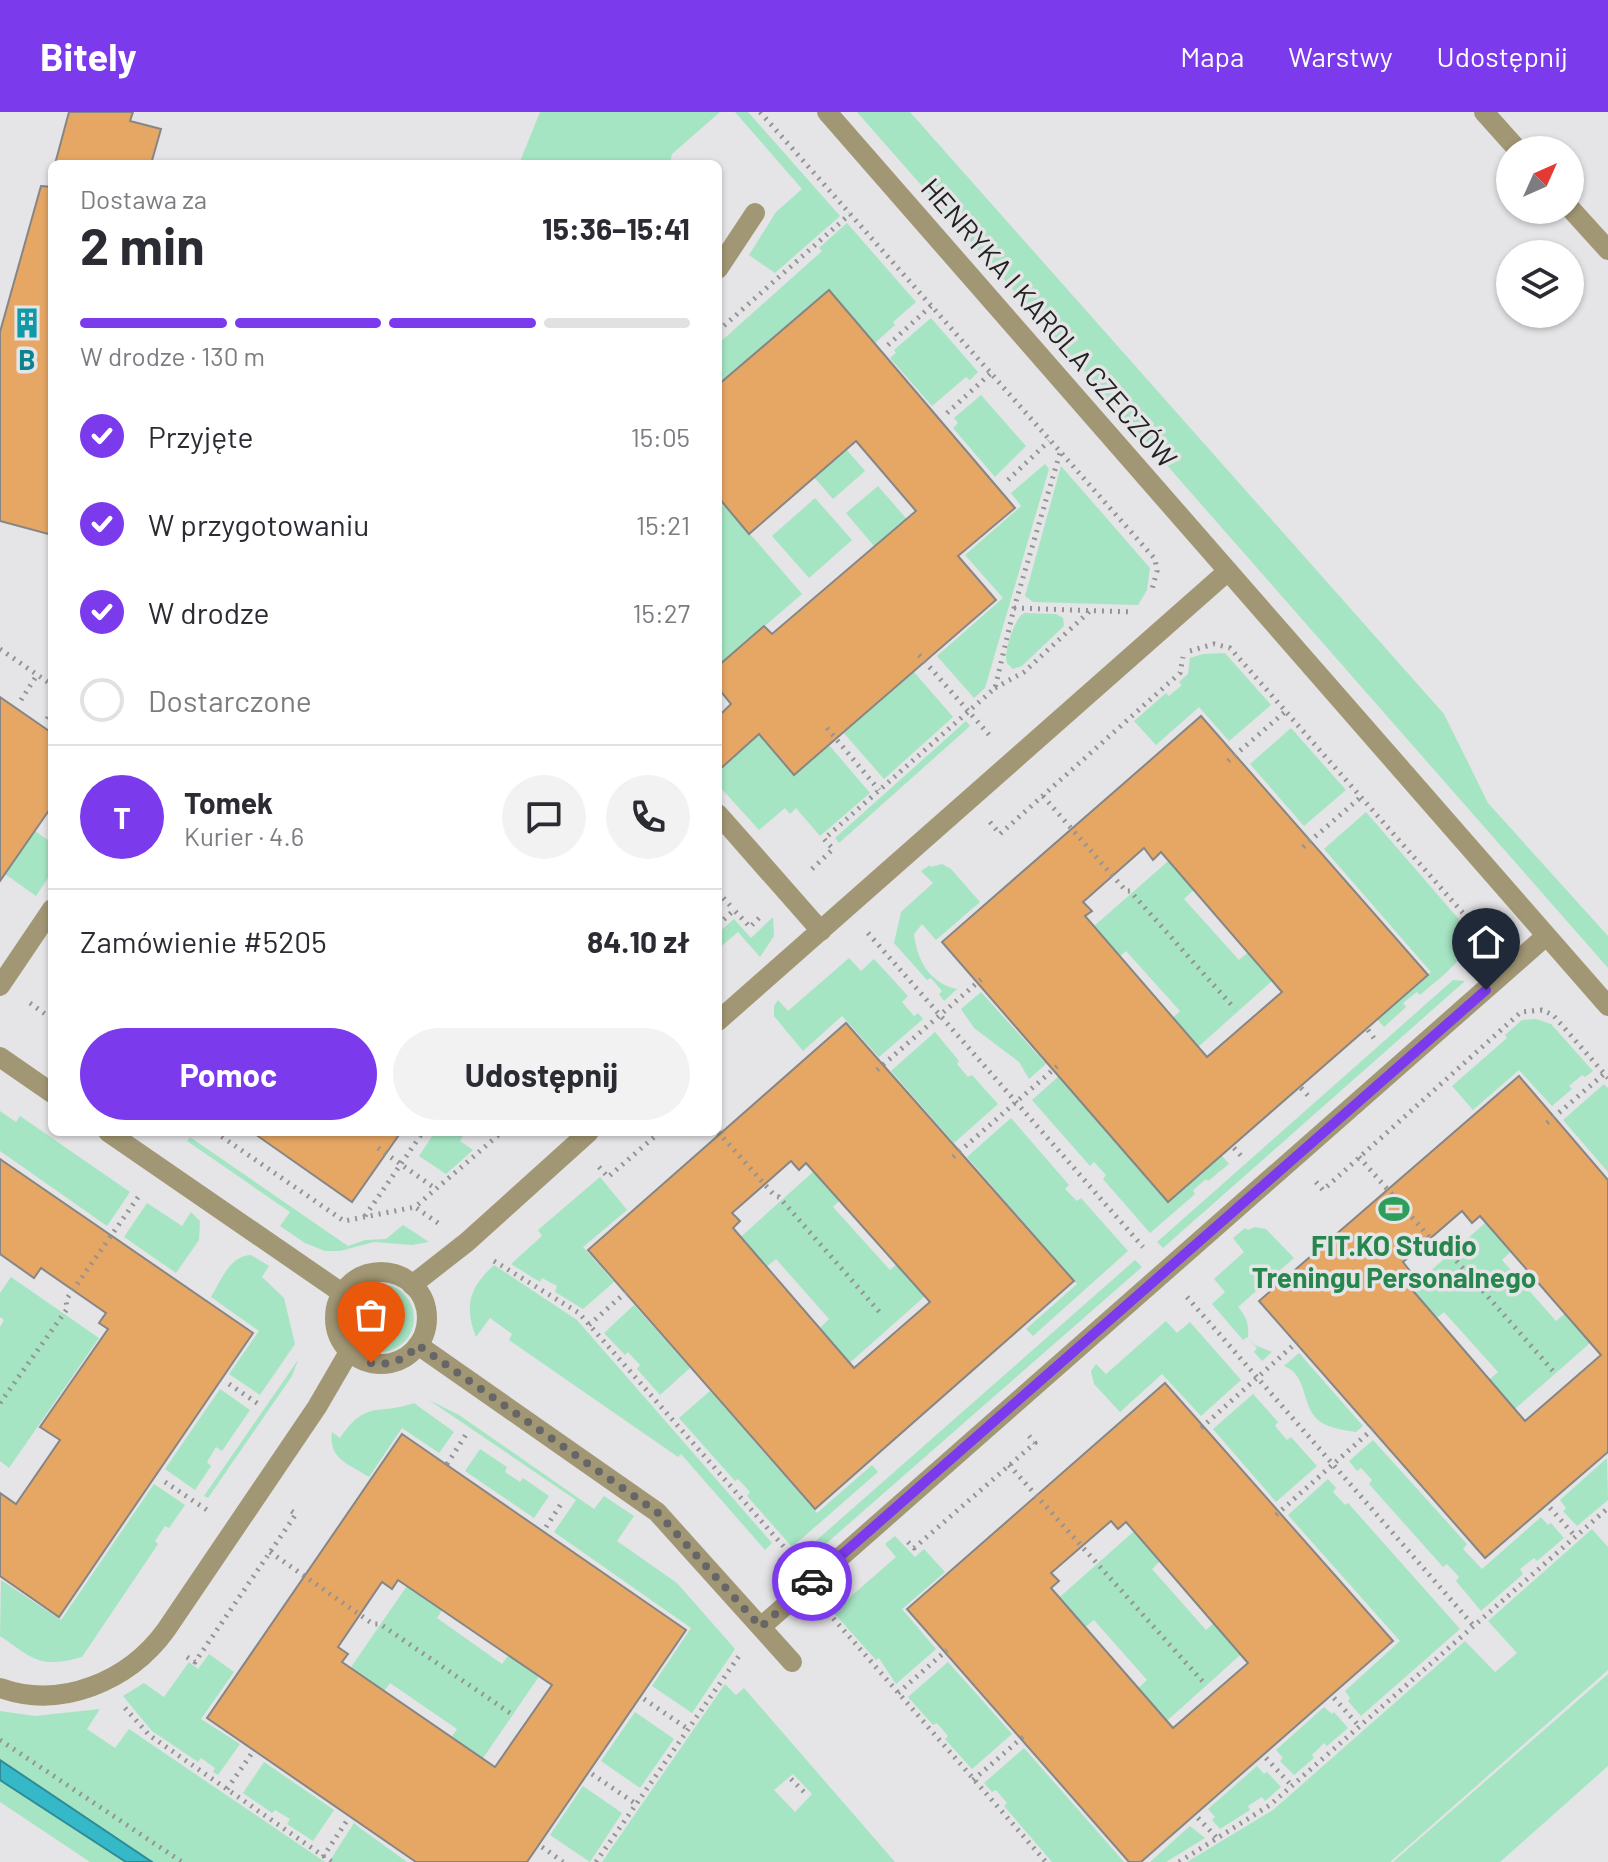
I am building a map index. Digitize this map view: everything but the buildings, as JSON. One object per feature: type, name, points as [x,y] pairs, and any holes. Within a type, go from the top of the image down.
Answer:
[{"type":"street","name":"HENRYKA I KAROLA CZECZÓW","points":[[827,112],[1608,1006]]},
{"type":"street","points":[[1484,112],[1505,136]]},
{"type":"street","points":[[722,263],[755,213]]},
{"type":"street","points":[[1584,223],[1608,250]]},
{"type":"street","points":[[722,1018],[1228,571]]},
{"type":"street","points":[[722,819],[821,931]]},
{"type":"street","points":[[0,986],[48,915]]},
{"type":"street","points":[[761,1627],[1546,936]]},
{"type":"street","points":[[0,1057],[48,1090]]},
{"type":"street","points":[[114,1136],[342,1293]]},
{"type":"street","points":[[412,1285],[467,1242],[583,1137]]},
{"type":"street","points":[[378,1273],[392,1274],[412,1285],[420,1296],[426,1315],[425,1329],[418,1345],[402,1359],[386,1364],[369,1363],[349,1352],[335,1326],[335,1310],[342,1293],[359,1278],[378,1273]]},
{"type":"street","points":[[418,1345],[657,1512],[792,1662]]},
{"type":"street","points":[[0,1688],[43,1695],[66,1693],[103,1683],[140,1660],[154,1646],[235,1529],[317,1407],[349,1352]]},
{"type":"path","points":[[760,112],[1155,559],[1157,571],[1149,597]]},
{"type":"path","points":[[722,327],[850,214]]},
{"type":"path","points":[[888,345],[931,306]]},
{"type":"path","points":[[947,413],[990,374]]},
{"type":"path","points":[[1008,480],[1049,441]]},
{"type":"path","points":[[995,688],[1014,608],[1060,453]]},
{"type":"path","points":[[1014,608],[1139,612]]},
{"type":"path","points":[[722,896],[750,927],[833,849],[824,839],[995,688],[1024,672],[1092,610]]},
{"type":"path","points":[[1024,813],[1180,673],[1181,659],[1189,651],[1214,644],[1230,648],[1477,929],[1479,937],[1473,955]]},
{"type":"path","points":[[0,649],[48,682]]},
{"type":"path","points":[[919,655],[1013,762]]},
{"type":"path","points":[[21,700],[37,675]]},
{"type":"path","points":[[1228,761],[1286,711]]},
{"type":"path","points":[[827,728],[879,790]]},
{"type":"path","points":[[1043,796],[1235,1009]]},
{"type":"path","points":[[1303,847],[1361,797]]},
{"type":"path","points":[[813,868],[1152,1257]]},
{"type":"path","points":[[722,921],[734,910]]},
{"type":"path","points":[[877,1070],[985,976]]},
{"type":"path","points":[[1337,1177],[1521,1012],[1542,1010],[1553,1015],[1606,1076],[1547,1123]]},
{"type":"path","points":[[1368,1030],[1376,1041]]},
{"type":"path","points":[[1365,1050],[1387,1031]]},
{"type":"path","points":[[953,1157],[1061,1063]]},
{"type":"path","points":[[1301,1088],[1310,1098]]},
{"type":"path","points":[[1299,1108],[1321,1089]]},
{"type":"path","points":[[221,1136],[344,1221],[415,1207],[497,1136]]},
{"type":"path","points":[[365,1217],[420,1136]]},
{"type":"path","points":[[583,1137],[608,1177],[655,1136]]},
{"type":"path","points":[[722,1136],[883,1316]]},
{"type":"path","points":[[378,1148],[436,1189]]},
{"type":"path","points":[[1234,1148],[1243,1158]]},
{"type":"path","points":[[1232,1168],[1254,1148]]},
{"type":"path","points":[[1359,1157],[1440,1249],[1447,1250],[1554,1372]]},
{"type":"path","points":[[0,1403],[67,1309],[66,1300],[143,1190]]},
{"type":"path","points":[[415,1207],[448,1230]]},
{"type":"path","points":[[1131,1257],[1154,1237]]},
{"type":"path","points":[[491,1259],[579,1313],[792,1554],[780,1564]]},
{"type":"path","points":[[1178,1287],[1473,1625]]},
{"type":"path","points":[[589,1325],[626,1292]]},
{"type":"path","points":[[1201,1428],[1297,1342]]},
{"type":"path","points":[[229,1384],[260,1405]]},
{"type":"path","points":[[1276,1515],[1375,1427]]},
{"type":"path","points":[[447,1464],[467,1433]]},
{"type":"path","points":[[1016,1459],[1031,1446]]},
{"type":"path","points":[[1009,1465],[1204,1683]]},
{"type":"path","points":[[165,1482],[235,1529]]},
{"type":"path","points":[[546,1527],[563,1501]]},
{"type":"path","points":[[1550,1508],[1575,1536]]},
{"type":"path","points":[[1179,1862],[1270,1805],[1608,1508]]},
{"type":"path","points":[[276,1544],[285,1529]]},
{"type":"path","points":[[270,1552],[373,1624],[380,1624],[513,1715]]},
{"type":"path","points":[[823,1613],[833,1618],[1046,1862]]},
{"type":"path","points":[[596,1862],[744,1649]]},
{"type":"path","points":[[898,1693],[947,1650]]},
{"type":"path","points":[[103,1683],[149,1735],[332,1862]]},
{"type":"path","points":[[1334,1698],[1359,1726]]},
{"type":"path","points":[[644,1699],[688,1729]]},
{"type":"path","points":[[973,1780],[1024,1736]]},
{"type":"path","points":[[0,1740],[182,1862]]},
{"type":"path","points":[[227,1789],[252,1753]]},
{"type":"path","points":[[1266,1758],[1292,1786]]},
{"type":"path","points":[[592,1774],[636,1804]]},
{"type":"path","points":[[791,1779],[808,1796]]},
{"type":"path","points":[[1198,1818],[1217,1838]]},
{"type":"path","points":[[323,1857],[348,1819]]},
{"type":"path","points":[[542,1847],[563,1862]]},
{"type":"green space","points":[[540,112],[720,112],[672,154],[671,160],[521,160]]},
{"type":"green space","points":[[735,112],[748,112],[840,216],[775,273],[749,255],[776,212],[802,189]]},
{"type":"green space","points":[[857,112],[910,112],[1444,714],[1488,803],[1608,936],[1608,968]]},
{"type":"green space","points":[[847,223],[916,302],[875,343],[829,291],[722,382],[722,340],[822,251],[819,248]]},
{"type":"green space","points":[[931,318],[978,372],[970,380],[966,377],[932,406],[890,358],[896,353],[894,350]]},
{"type":"green space","points":[[981,395],[1026,446],[995,477],[953,428],[958,423],[954,418]]},
{"type":"green space","points":[[832,433],[865,471],[833,499],[800,461]]},
{"type":"green space","points":[[1045,464],[1049,469],[985,688],[974,698],[937,656],[1003,598],[965,555],[1021,506],[1011,493]]},
{"type":"green space","points":[[1061,466],[1150,568],[1147,590],[1138,605],[1033,602],[1025,596]]},
{"type":"green space","points":[[878,486],[911,524],[879,552],[846,513]]},
{"type":"green space","points":[[815,498],[852,540],[809,578],[772,536]]},
{"type":"green space","points":[[722,502],[802,594],[722,663]]},
{"type":"green space","points":[[1024,613],[1056,614],[1063,618],[1064,626],[1022,666],[1013,669],[1006,661],[1008,646],[1014,626]]},
{"type":"green space","points":[[1225,653],[1271,705],[1229,741],[1199,707],[1156,745],[1134,721],[1166,693],[1169,696],[1182,685],[1179,682],[1188,674],[1190,658]]},
{"type":"green space","points":[[914,672],[953,717],[884,779],[843,732]]},
{"type":"green space","points":[[966,721],[970,726],[839,843],[835,838]]},
{"type":"green space","points":[[1291,728],[1346,790],[1304,826],[1250,764]]},
{"type":"green space","points":[[759,734],[794,775],[829,745],[870,793],[820,836],[796,808],[790,814],[785,808],[759,830],[722,789],[722,769]]},
{"type":"green space","points":[[1366,812],[1469,931],[1464,950],[1452,967],[1420,995],[1417,992],[1403,1003],[1406,1007],[1384,1027],[1377,1019],[1431,972],[1324,849]]},
{"type":"green space","points":[[35,831],[48,840],[48,878],[36,896],[5,874]]},
{"type":"green space","points":[[1174,856],[1200,884],[1184,899],[1239,960],[1254,947],[1280,974],[1189,1055],[1164,1026],[1180,1011],[1126,951],[1111,964],[1085,934]]},
{"type":"green space","points":[[942,864],[951,869],[980,902],[936,940],[922,924],[914,934],[926,969],[939,982],[957,989],[944,1001],[939,994],[942,991],[931,978],[927,980],[894,943],[901,912],[933,883],[921,871],[930,865]]},
{"type":"green space","points":[[773,917],[774,936],[760,957],[738,932],[722,946],[722,930],[734,919],[751,938]]},
{"type":"green space","points":[[849,958],[861,971],[874,959],[908,996],[902,1002],[914,1016],[918,1013],[923,1019],[879,1057],[842,1016],[803,1051],[774,1016],[774,1006],[778,1000],[788,1011]]},
{"type":"green space","points":[[1453,980],[1465,981],[1163,1248],[1157,1242]]},
{"type":"green space","points":[[981,992],[1046,1064],[1029,1079],[1019,1062],[974,1028],[961,1009]]},
{"type":"green space","points":[[1536,1019],[1551,1024],[1593,1071],[1585,1077],[1582,1075],[1569,1086],[1572,1089],[1552,1106],[1519,1070],[1473,1110],[1452,1086],[1507,1038],[1505,1035],[1522,1020]]},
{"type":"green space","points":[[935,1032],[968,1077],[972,1075],[998,1104],[954,1143],[891,1071]]},
{"type":"green space","points":[[1059,1076],[1168,1202],[1222,1156],[1229,1164],[1193,1190],[1195,1194],[1150,1233],[1103,1179],[1106,1175],[1094,1162],[1090,1166],[1032,1100]]},
{"type":"green space","points":[[1604,1084],[1608,1088],[1608,1172],[1563,1120]]},
{"type":"green space","points":[[0,1111],[16,1122],[20,1116],[130,1192],[107,1226],[0,1151]]},
{"type":"green space","points":[[1011,1118],[1069,1185],[1065,1189],[1077,1201],[1081,1198],[1128,1251],[1033,1336],[1026,1329],[1077,1284],[967,1157]]},
{"type":"green space","points":[[432,1136],[463,1136],[460,1141],[473,1150],[446,1174],[419,1156]]},
{"type":"green space","points":[[190,1137],[348,1246],[365,1240],[386,1239],[403,1225],[429,1242],[412,1245],[374,1242],[340,1251],[325,1251],[305,1243],[280,1226],[290,1212],[187,1141]]},
{"type":"green space","points":[[823,1163],[849,1192],[833,1207],[890,1270],[905,1257],[933,1289],[845,1367],[815,1333],[829,1319],[776,1259],[760,1272],[734,1243]]},
{"type":"green space","points":[[600,1177],[627,1210],[583,1247],[614,1282],[583,1309],[555,1292],[557,1286],[542,1278],[540,1282],[511,1264],[542,1236],[538,1230]]},
{"type":"green space","points":[[147,1203],[182,1226],[191,1212],[200,1221],[199,1240],[176,1273],[124,1237]]},
{"type":"green space","points":[[1492,1217],[1518,1245],[1502,1260],[1556,1321],[1573,1307],[1598,1336],[1508,1415],[1482,1386],[1498,1372],[1444,1312],[1428,1325],[1403,1295]]},
{"type":"green space","points":[[1245,1228],[1266,1229],[1294,1258],[1238,1307],[1247,1321],[1248,1338],[1255,1345],[1272,1352],[1262,1361],[1254,1352],[1257,1348],[1247,1337],[1243,1340],[1212,1304],[1225,1292],[1214,1279],[1244,1252],[1233,1238]]},
{"type":"green space","points":[[251,1255],[269,1266],[262,1277],[284,1298],[295,1344],[260,1395],[229,1374],[259,1331],[211,1297],[231,1265],[243,1256]]},
{"type":"green space","points":[[1135,1260],[1142,1267],[796,1570],[793,1561]]},
{"type":"green space","points":[[494,1265],[577,1320],[772,1543],[765,1550],[681,1454],[678,1457],[509,1340],[512,1334],[490,1318],[476,1337],[470,1316],[471,1298],[479,1282]]},
{"type":"green space","points":[[11,1277],[99,1338],[9,1468],[0,1461],[0,1327],[4,1320],[0,1317],[0,1293]]},
{"type":"green space","points":[[380,1284],[404,1294],[414,1318],[404,1342],[380,1352],[356,1342],[346,1318],[356,1294]]},
{"type":"green space","points":[[634,1305],[690,1368],[660,1395],[637,1369],[640,1365],[628,1352],[625,1355],[604,1333]]},
{"type":"green space","points":[[1166,1321],[1177,1333],[1190,1322],[1241,1380],[1201,1416],[1162,1374],[1120,1412],[1094,1384],[1091,1371],[1096,1364],[1106,1374]]},
{"type":"green space","points":[[1299,1353],[1363,1426],[1356,1432],[1326,1425],[1313,1414],[1297,1376],[1284,1366]]},
{"type":"green space","points":[[298,1360],[292,1376],[208,1498],[204,1496]]},
{"type":"green space","points":[[220,1389],[250,1410],[222,1451],[216,1447],[207,1462],[211,1466],[195,1490],[165,1469]]},
{"type":"green space","points":[[710,1391],[817,1513],[872,1465],[878,1472],[792,1547],[747,1496],[750,1492],[738,1479],[735,1481],[679,1418]]},
{"type":"green space","points":[[1253,1394],[1278,1422],[1275,1426],[1287,1440],[1291,1437],[1317,1466],[1276,1502],[1213,1429]]},
{"type":"green space","points":[[429,1400],[459,1415],[594,1509],[604,1496],[634,1516],[617,1541],[677,1583],[735,1649],[692,1713],[652,1686],[691,1628],[554,1532],[576,1500]]},
{"type":"green space","points":[[414,1403],[454,1432],[439,1453],[402,1428],[369,1477],[347,1464],[333,1449],[332,1432],[340,1438],[365,1413]]},
{"type":"green space","points":[[1373,1440],[1467,1544],[1463,1549],[1482,1569],[1541,1517],[1564,1538],[1537,1561],[1534,1558],[1520,1569],[1523,1574],[1481,1611],[1456,1581],[1459,1577],[1447,1564],[1443,1567],[1369,1484],[1372,1480],[1361,1468],[1357,1471],[1349,1461]]},
{"type":"green space","points":[[480,1449],[507,1467],[505,1472],[520,1482],[523,1478],[549,1496],[534,1518],[465,1471]]},
{"type":"green space","points":[[1607,1458],[1608,1500],[1577,1526],[1563,1511],[1566,1508],[1560,1500]]},
{"type":"green space","points":[[1328,1479],[1336,1488],[1333,1492],[1345,1505],[1348,1503],[1460,1629],[1361,1716],[1348,1701],[1350,1698],[1345,1691],[1400,1641],[1288,1515]]},
{"type":"green space","points":[[154,1484],[185,1505],[169,1528],[165,1526],[155,1541],[158,1544],[82,1657],[56,1662],[38,1660],[0,1636],[1,1580],[61,1620]]},
{"type":"green space","points":[[1141,1525],[1167,1554],[1152,1569],[1206,1630],[1221,1617],[1248,1648],[1160,1727],[1131,1695],[1147,1680],[1094,1620],[1078,1633],[1052,1604]]},
{"type":"green space","points":[[1592,1529],[1608,1547],[1608,1670],[1390,1862],[1187,1862],[1273,1810],[1465,1641],[1495,1672],[1517,1653],[1488,1621]]},
{"type":"green space","points":[[895,1536],[915,1557],[924,1549],[945,1572],[902,1609],[936,1649],[896,1684],[879,1658],[876,1660],[833,1612],[896,1557],[885,1544]]},
{"type":"green space","points":[[413,1577],[448,1601],[437,1618],[502,1664],[514,1648],[544,1669],[477,1767],[446,1745],[457,1729],[390,1683],[379,1698],[345,1676]]},
{"type":"green space","points":[[209,1654],[234,1672],[201,1719],[240,1744],[218,1775],[213,1772],[215,1768],[201,1758],[198,1762],[152,1731],[123,1696],[144,1683],[164,1697],[189,1662],[198,1669]]},
{"type":"green space","points":[[948,1662],[1012,1734],[972,1769],[945,1739],[948,1736],[937,1723],[933,1725],[908,1697]]},
{"type":"green space","points":[[1608,1674],[1608,1766],[1500,1862],[1393,1862]]},
{"type":"green space","points":[[725,1684],[736,1695],[744,1688],[895,1862],[602,1862]],"holes":[[[793,1774],[812,1794],[795,1812],[774,1790]]]},
{"type":"green space","points":[[1324,1707],[1332,1714],[1334,1712],[1348,1728],[1327,1746],[1324,1743],[1312,1755],[1314,1758],[1294,1775],[1280,1761],[1283,1758],[1276,1750]]},
{"type":"green space","points":[[100,1709],[87,1729],[115,1748],[129,1729],[325,1862],[90,1862],[0,1802],[0,1711],[35,1716]]},
{"type":"green space","points":[[635,1712],[674,1739],[640,1788],[601,1761]]},
{"type":"green space","points":[[1024,1748],[1124,1862],[1052,1862],[1004,1806],[1007,1803],[996,1790],[992,1792],[984,1783]]},
{"type":"green space","points":[[264,1762],[334,1810],[313,1841],[287,1824],[290,1819],[275,1810],[272,1813],[243,1793]]},
{"type":"green space","points":[[1257,1766],[1281,1787],[1265,1801],[1262,1797],[1248,1806],[1250,1810],[1220,1829],[1208,1809]]},
{"type":"green space","points":[[583,1786],[622,1813],[590,1862],[550,1835]]},
{"type":"green space","points":[[354,1823],[360,1828],[407,1862],[329,1862]]},
{"type":"green space","points":[[1190,1826],[1205,1838],[1166,1862],[1150,1862]]},
{"type":"water","points":[[0,1760],[152,1862],[126,1862],[0,1780]]},
{"type":"way so far","points":[[371,1363],[399,1360],[418,1345],[657,1512],[761,1627],[812,1581]]},
{"type":"place","name":"B","points":[[27,323]]},
{"type":"place","name":"FIT.KO Studio Treningu Personalnego","points":[[1394,1209]]},
{"type":"route","points":[[812,1581],[1486,990]]}]
